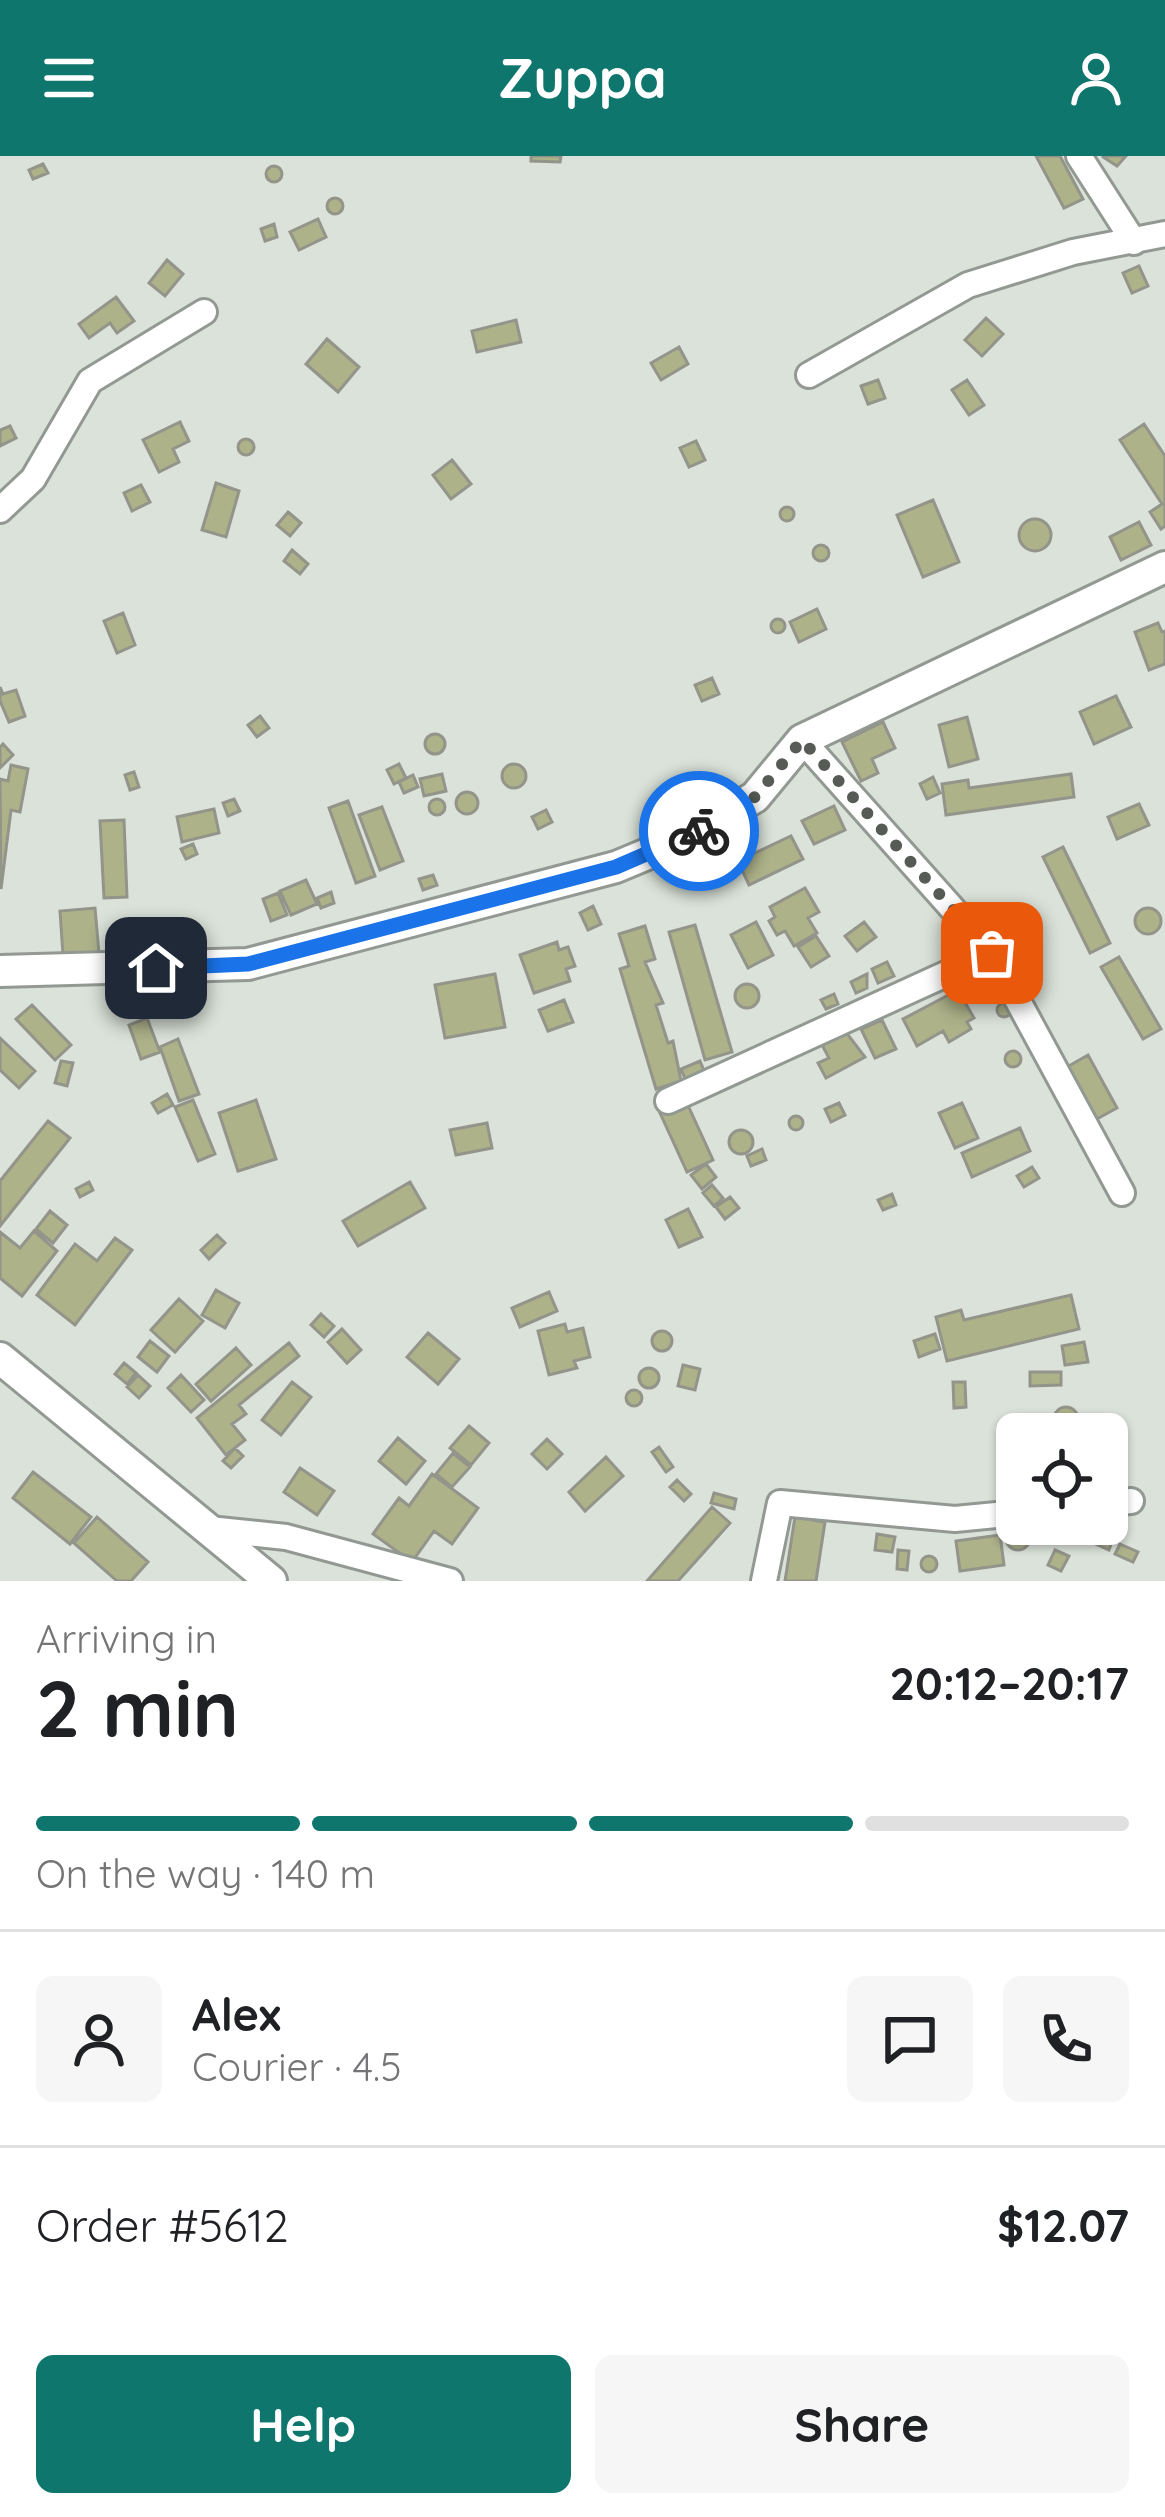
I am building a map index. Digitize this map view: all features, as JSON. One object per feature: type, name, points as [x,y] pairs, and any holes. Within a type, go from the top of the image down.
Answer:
[{"type":"street","points":[[1079,156],[1134,242]]},
{"type":"street","points":[[809,375],[968,285],[1073,252],[1165,234]]},
{"type":"street","points":[[0,510],[33,479],[90,381],[204,312]]},
{"type":"street","points":[[0,971],[248,964],[616,867],[688,837],[755,797],[802,740],[1165,567]]},
{"type":"street","points":[[802,740],[992,953],[1122,1193]]},
{"type":"street","points":[[668,1101],[992,953]]},
{"type":"street","points":[[0,1358],[272,1581]]},
{"type":"street","points":[[764,1581],[780,1503],[955,1519],[996,1515]]},
{"type":"street","points":[[208,1529],[286,1537],[450,1581]]},
{"type":"building","points":[[531,156],[561,156],[560,162],[531,161]]},
{"type":"building","points":[[1036,156],[1060,156],[1083,199],[1064,208]]},
{"type":"building","points":[[1103,156],[1126,156],[1117,166],[1103,157]]},
{"type":"building","points":[[43,164],[48,173],[33,179],[29,170]]},
{"type":"building","points":[[274,166],[282,174],[274,182],[266,174]]},
{"type":"building","points":[[335,198],[343,206],[335,214],[327,206]]},
{"type":"building","points":[[318,219],[326,237],[299,250],[290,232]]},
{"type":"building","points":[[274,224],[277,237],[265,241],[261,229]]},
{"type":"building","points":[[167,260],[183,274],[165,296],[149,283]]},
{"type":"building","points":[[1139,266],[1148,286],[1132,293],[1123,273]]},
{"type":"building","points":[[116,297],[134,321],[117,333],[110,323],[89,338],[79,324]]},
{"type":"building","points":[[986,318],[1003,334],[982,356],[965,340]]},
{"type":"building","points":[[516,320],[521,342],[477,352],[472,331]]},
{"type":"building","points":[[327,339],[359,367],[338,392],[306,364]]},
{"type":"building","points":[[679,347],[688,364],[661,380],[651,363]]},
{"type":"building","points":[[878,380],[885,398],[868,404],[861,386]]},
{"type":"building","points":[[967,380],[984,405],[969,415],[952,390]]},
{"type":"building","points":[[180,422],[189,441],[173,449],[179,462],[159,472],[143,440]]},
{"type":"building","points":[[1144,424],[1165,456],[1165,526],[1161,529],[1150,512],[1162,504],[1120,440]]},
{"type":"building","points":[[10,426],[16,438],[0,446],[0,430]]},
{"type":"building","points":[[246,439],[254,447],[246,455],[238,447]]},
{"type":"building","points":[[696,441],[705,460],[689,467],[680,448]]},
{"type":"building","points":[[452,460],[471,484],[451,499],[433,475]]},
{"type":"building","points":[[216,483],[239,491],[226,537],[202,530]]},
{"type":"building","points":[[141,485],[150,502],[132,511],[124,493]]},
{"type":"building","points":[[933,500],[959,562],[923,577],[897,515]]},
{"type":"building","points":[[787,507],[794,514],[787,521],[780,514]]},
{"type":"building","points":[[288,512],[301,523],[290,536],[277,525]]},
{"type":"building","points":[[1035,519],[1046,524],[1051,535],[1046,546],[1035,551],[1024,546],[1019,535],[1024,524]]},
{"type":"building","points":[[1139,522],[1151,545],[1121,560],[1110,537]]},
{"type":"building","points":[[821,545],[829,553],[821,561],[813,553]]},
{"type":"building","points":[[292,550],[308,564],[300,574],[284,561]]},
{"type":"building","points":[[817,609],[826,629],[799,642],[790,622]]},
{"type":"building","points":[[123,613],[135,645],[117,653],[104,621]]},
{"type":"building","points":[[778,619],[785,626],[778,633],[771,626]]},
{"type":"building","points":[[1158,623],[1165,631],[1165,664],[1149,670],[1135,632]]},
{"type":"building","points":[[712,678],[719,694],[702,701],[695,685]]},
{"type":"building","points":[[0,687],[3,694],[16,690],[25,716],[9,722]]},
{"type":"building","points":[[1116,696],[1131,727],[1094,744],[1080,712]]},
{"type":"building","points":[[260,716],[269,728],[257,737],[248,725]]},
{"type":"building","points":[[967,717],[978,759],[949,767],[939,725]]},
{"type":"building","points":[[883,722],[895,748],[872,759],[878,773],[861,781],[842,742]]},
{"type":"building","points":[[435,734],[445,744],[435,754],[425,744]]},
{"type":"building","points":[[3,744],[13,755],[0,768],[0,747]]},
{"type":"building","points":[[399,764],[406,778],[394,784],[387,770]]},
{"type":"building","points":[[514,764],[523,767],[523,785],[514,788],[505,785],[502,776],[505,767]]},
{"type":"building","points":[[11,765],[28,769],[20,812],[11,810],[1,889],[0,779],[8,781]]},
{"type":"building","points":[[134,772],[139,787],[130,790],[125,775]]},
{"type":"building","points":[[442,774],[446,791],[424,796],[420,779]]},
{"type":"building","points":[[1071,774],[1074,797],[946,815],[942,784],[968,780],[969,788]]},
{"type":"building","points":[[413,775],[418,787],[404,793],[399,782]]},
{"type":"building","points":[[933,777],[940,793],[927,799],[920,784]]},
{"type":"building","points":[[467,792],[478,803],[467,814],[456,803]]},
{"type":"building","points":[[234,799],[240,811],[228,816],[223,803]]},
{"type":"building","points":[[437,799],[445,807],[437,815],[429,807]]},
{"type":"building","points":[[348,801],[375,876],[356,883],[329,808]]},
{"type":"building","points":[[1139,804],[1149,825],[1117,839],[1108,817]]},
{"type":"building","points":[[834,806],[845,830],[814,844],[802,821]]},
{"type":"building","points":[[382,807],[403,861],[380,870],[359,815]]},
{"type":"building","points":[[214,809],[219,833],[182,842],[177,817]]},
{"type":"building","points":[[546,810],[552,822],[538,829],[532,817]]},
{"type":"building","points":[[124,820],[127,897],[104,898],[100,821]]},
{"type":"building","points":[[791,836],[803,859],[749,885],[738,861]]},
{"type":"building","points":[[193,844],[197,854],[186,859],[181,849]]},
{"type":"building","points":[[1063,847],[1110,943],[1090,953],[1043,857]]},
{"type":"building","points":[[433,875],[437,885],[423,890],[419,879]]},
{"type":"building","points":[[306,880],[317,904],[291,915],[280,891]]},
{"type":"building","points":[[805,888],[819,912],[808,918],[817,933],[794,946],[785,931],[777,935],[769,921],[775,917],[770,907]]},
{"type":"building","points":[[331,892],[334,903],[321,908],[317,898]]},
{"type":"building","points":[[278,893],[287,915],[271,921],[263,899]]},
{"type":"building","points":[[593,906],[601,924],[588,930],[580,913]]},
{"type":"building","points":[[95,908],[99,953],[63,955],[60,911]]},
{"type":"building","points":[[1148,908],[1161,921],[1148,934],[1135,921]]},
{"type":"building","points":[[756,922],[773,955],[748,968],[731,935]]},
{"type":"building","points":[[864,922],[876,937],[857,951],[845,936]]},
{"type":"building","points":[[157,924],[163,938],[153,941],[147,928]]},
{"type":"building","points":[[695,925],[732,1052],[705,1060],[669,932]]},
{"type":"building","points":[[645,926],[655,959],[645,962],[663,1003],[656,1005],[668,1043],[673,1041],[681,1081],[656,1089],[620,969],[629,966],[619,934]]},
{"type":"building","points":[[816,936],[829,956],[811,967],[798,947]]},
{"type":"building","points":[[557,942],[559,950],[568,947],[575,966],[566,969],[570,981],[534,993],[520,955]]},
{"type":"building","points":[[1119,957],[1161,1029],[1143,1039],[1101,967]]},
{"type":"building","points":[[887,962],[894,976],[878,983],[872,969]]},
{"type":"building","points":[[495,974],[505,1027],[445,1038],[435,985]]},
{"type":"building","points":[[867,974],[867,988],[856,993],[851,982]]},
{"type":"building","points":[[747,984],[756,987],[756,1005],[747,1008],[738,1005],[735,996],[738,987]]},
{"type":"building","points":[[958,990],[974,1018],[967,1022],[971,1029],[949,1042],[943,1031],[917,1046],[903,1019]]},
{"type":"building","points":[[834,994],[838,1004],[826,1009],[821,1000]]},
{"type":"building","points":[[564,1000],[573,1022],[548,1031],[539,1010]]},
{"type":"building","points":[[1004,1003],[1011,1010],[1004,1017],[997,1010]]},
{"type":"building","points":[[32,1005],[71,1045],[55,1060],[16,1019]]},
{"type":"building","points":[[147,1018],[160,1052],[141,1059],[129,1025]]},
{"type":"building","points":[[882,1020],[896,1049],[875,1058],[861,1029]]},
{"type":"building","points":[[845,1031],[865,1057],[826,1078],[818,1063],[829,1058],[821,1043]]},
{"type":"building","points":[[0,1038],[35,1071],[19,1088],[0,1070]]},
{"type":"building","points":[[178,1039],[199,1094],[179,1101],[160,1047]]},
{"type":"building","points":[[1013,1051],[1021,1059],[1013,1067],[1005,1059]]},
{"type":"building","points":[[1088,1055],[1117,1108],[1095,1120],[1067,1067]]},
{"type":"building","points":[[61,1061],[73,1063],[67,1086],[55,1083]]},
{"type":"building","points":[[700,1061],[705,1073],[686,1081],[681,1069]]},
{"type":"building","points":[[167,1094],[173,1105],[158,1113],[152,1103]]},
{"type":"building","points":[[193,1100],[215,1154],[198,1161],[175,1107]]},
{"type":"building","points":[[256,1100],[276,1159],[238,1171],[219,1113]]},
{"type":"building","points":[[686,1101],[713,1160],[687,1172],[660,1113]]},
{"type":"building","points":[[839,1103],[845,1115],[831,1122],[825,1109]]},
{"type":"building","points":[[962,1103],[978,1138],[955,1148],[939,1113]]},
{"type":"building","points":[[796,1116],[803,1123],[796,1130],[789,1123]]},
{"type":"building","points":[[48,1121],[70,1138],[0,1226],[0,1181]]},
{"type":"building","points":[[487,1123],[492,1148],[456,1155],[450,1130]]},
{"type":"building","points":[[1020,1128],[1030,1151],[972,1177],[962,1153]]},
{"type":"building","points":[[741,1130],[753,1142],[741,1154],[729,1142]]},
{"type":"building","points":[[762,1149],[766,1160],[751,1166],[747,1156]]},
{"type":"building","points":[[706,1164],[716,1177],[702,1189],[691,1175]]},
{"type":"building","points":[[1032,1167],[1039,1178],[1024,1187],[1017,1176]]},
{"type":"building","points":[[89,1182],[93,1190],[80,1197],[76,1189]]},
{"type":"building","points":[[410,1182],[425,1208],[358,1246],[343,1221]]},
{"type":"building","points":[[712,1185],[723,1198],[714,1206],[703,1193]]},
{"type":"building","points":[[892,1194],[896,1205],[883,1210],[878,1200]]},
{"type":"building","points":[[730,1197],[739,1208],[725,1219],[716,1207]]},
{"type":"building","points":[[688,1209],[702,1237],[679,1247],[666,1220]]},
{"type":"building","points":[[50,1211],[67,1225],[53,1243],[36,1229]]},
{"type":"building","points":[[34,1231],[57,1251],[22,1296],[0,1278],[0,1232],[20,1248]]},
{"type":"building","points":[[217,1235],[225,1243],[209,1259],[201,1250]]},
{"type":"building","points":[[115,1238],[132,1250],[75,1325],[37,1295],[75,1244],[97,1261]]},
{"type":"building","points":[[216,1290],[239,1303],[225,1328],[202,1315]]},
{"type":"building","points":[[549,1292],[557,1311],[520,1327],[512,1308]]},
{"type":"building","points":[[1071,1295],[1079,1329],[947,1361],[936,1317],[961,1310],[964,1320]]},
{"type":"building","points":[[179,1299],[203,1321],[175,1352],[151,1330]]},
{"type":"building","points":[[321,1314],[334,1326],[324,1337],[311,1325]]},
{"type":"building","points":[[565,1324],[567,1332],[583,1328],[590,1357],[574,1361],[577,1368],[549,1375],[538,1331]]},
{"type":"building","points":[[342,1329],[361,1350],[347,1363],[328,1342]]},
{"type":"building","points":[[662,1331],[672,1341],[662,1351],[652,1341]]},
{"type":"building","points":[[428,1333],[459,1359],[438,1384],[407,1357]]},
{"type":"building","points":[[935,1334],[940,1349],[919,1357],[914,1341]]},
{"type":"building","points":[[150,1341],[169,1356],[157,1372],[138,1357]]},
{"type":"building","points":[[1084,1342],[1088,1362],[1065,1365],[1062,1346]]},
{"type":"building","points":[[289,1343],[299,1356],[239,1405],[246,1414],[232,1424],[245,1440],[226,1455],[197,1418]]},
{"type":"building","points":[[236,1348],[251,1365],[211,1401],[196,1384]]},
{"type":"building","points":[[124,1363],[136,1373],[127,1384],[115,1374]]},
{"type":"building","points":[[683,1365],[700,1369],[695,1390],[678,1386]]},
{"type":"building","points":[[649,1368],[659,1378],[649,1388],[639,1378]]},
{"type":"building","points":[[1030,1372],[1061,1372],[1061,1385],[1030,1386]]},
{"type":"building","points":[[138,1375],[150,1386],[139,1398],[127,1387]]},
{"type":"building","points":[[181,1375],[204,1400],[191,1412],[168,1388]]},
{"type":"building","points":[[292,1382],[311,1397],[281,1435],[262,1420]]},
{"type":"building","points":[[953,1382],[965,1382],[966,1407],[954,1408]]},
{"type":"building","points":[[634,1390],[642,1398],[634,1406],[626,1398]]},
{"type":"building","points":[[1066,1407],[1076,1413],[1056,1413]]},
{"type":"building","points":[[469,1426],[489,1443],[471,1465],[450,1448]]},
{"type":"building","points":[[398,1438],[425,1461],[406,1484],[379,1461]]},
{"type":"building","points":[[547,1439],[562,1454],[547,1469],[532,1454]]},
{"type":"building","points":[[659,1447],[673,1467],[666,1472],[652,1452]]},
{"type":"building","points":[[235,1448],[243,1456],[231,1468],[223,1461]]},
{"type":"building","points":[[453,1453],[470,1467],[452,1487],[436,1474]]},
{"type":"building","points":[[606,1457],[623,1476],[585,1511],[569,1492]]},
{"type":"building","points":[[300,1468],[334,1491],[317,1515],[284,1492]]},
{"type":"building","points":[[33,1472],[91,1517],[70,1544],[13,1498]]},
{"type":"building","points":[[432,1474],[478,1508],[452,1544],[434,1531],[412,1562],[373,1534],[399,1498],[409,1506]]},
{"type":"building","points":[[677,1480],[691,1494],[684,1501],[670,1487]]},
{"type":"building","points":[[714,1493],[736,1499],[734,1509],[711,1503]]},
{"type":"building","points":[[712,1507],[730,1523],[678,1581],[647,1581]]},
{"type":"building","points":[[97,1517],[148,1562],[131,1581],[117,1581],[74,1543]]},
{"type":"building","points":[[795,1517],[825,1522],[816,1581],[785,1581]]},
{"type":"building","points":[[877,1534],[895,1537],[892,1552],[875,1550]]},
{"type":"building","points":[[996,1536],[1004,1565],[960,1571],[956,1541]]},
{"type":"building","points":[[1120,1545],[1138,1552],[1133,1562],[1115,1554]]},
{"type":"building","points":[[898,1550],[909,1551],[907,1570],[897,1569]]},
{"type":"building","points":[[1055,1550],[1069,1556],[1061,1571],[1048,1565]]},
{"type":"building","points":[[929,1556],[937,1564],[929,1572],[921,1564]]},
{"type":"way so far","points":[[699,831],[755,797],[802,740],[992,953]]},
{"type":"route","points":[[156,968],[248,964],[616,867],[699,831]]}]
